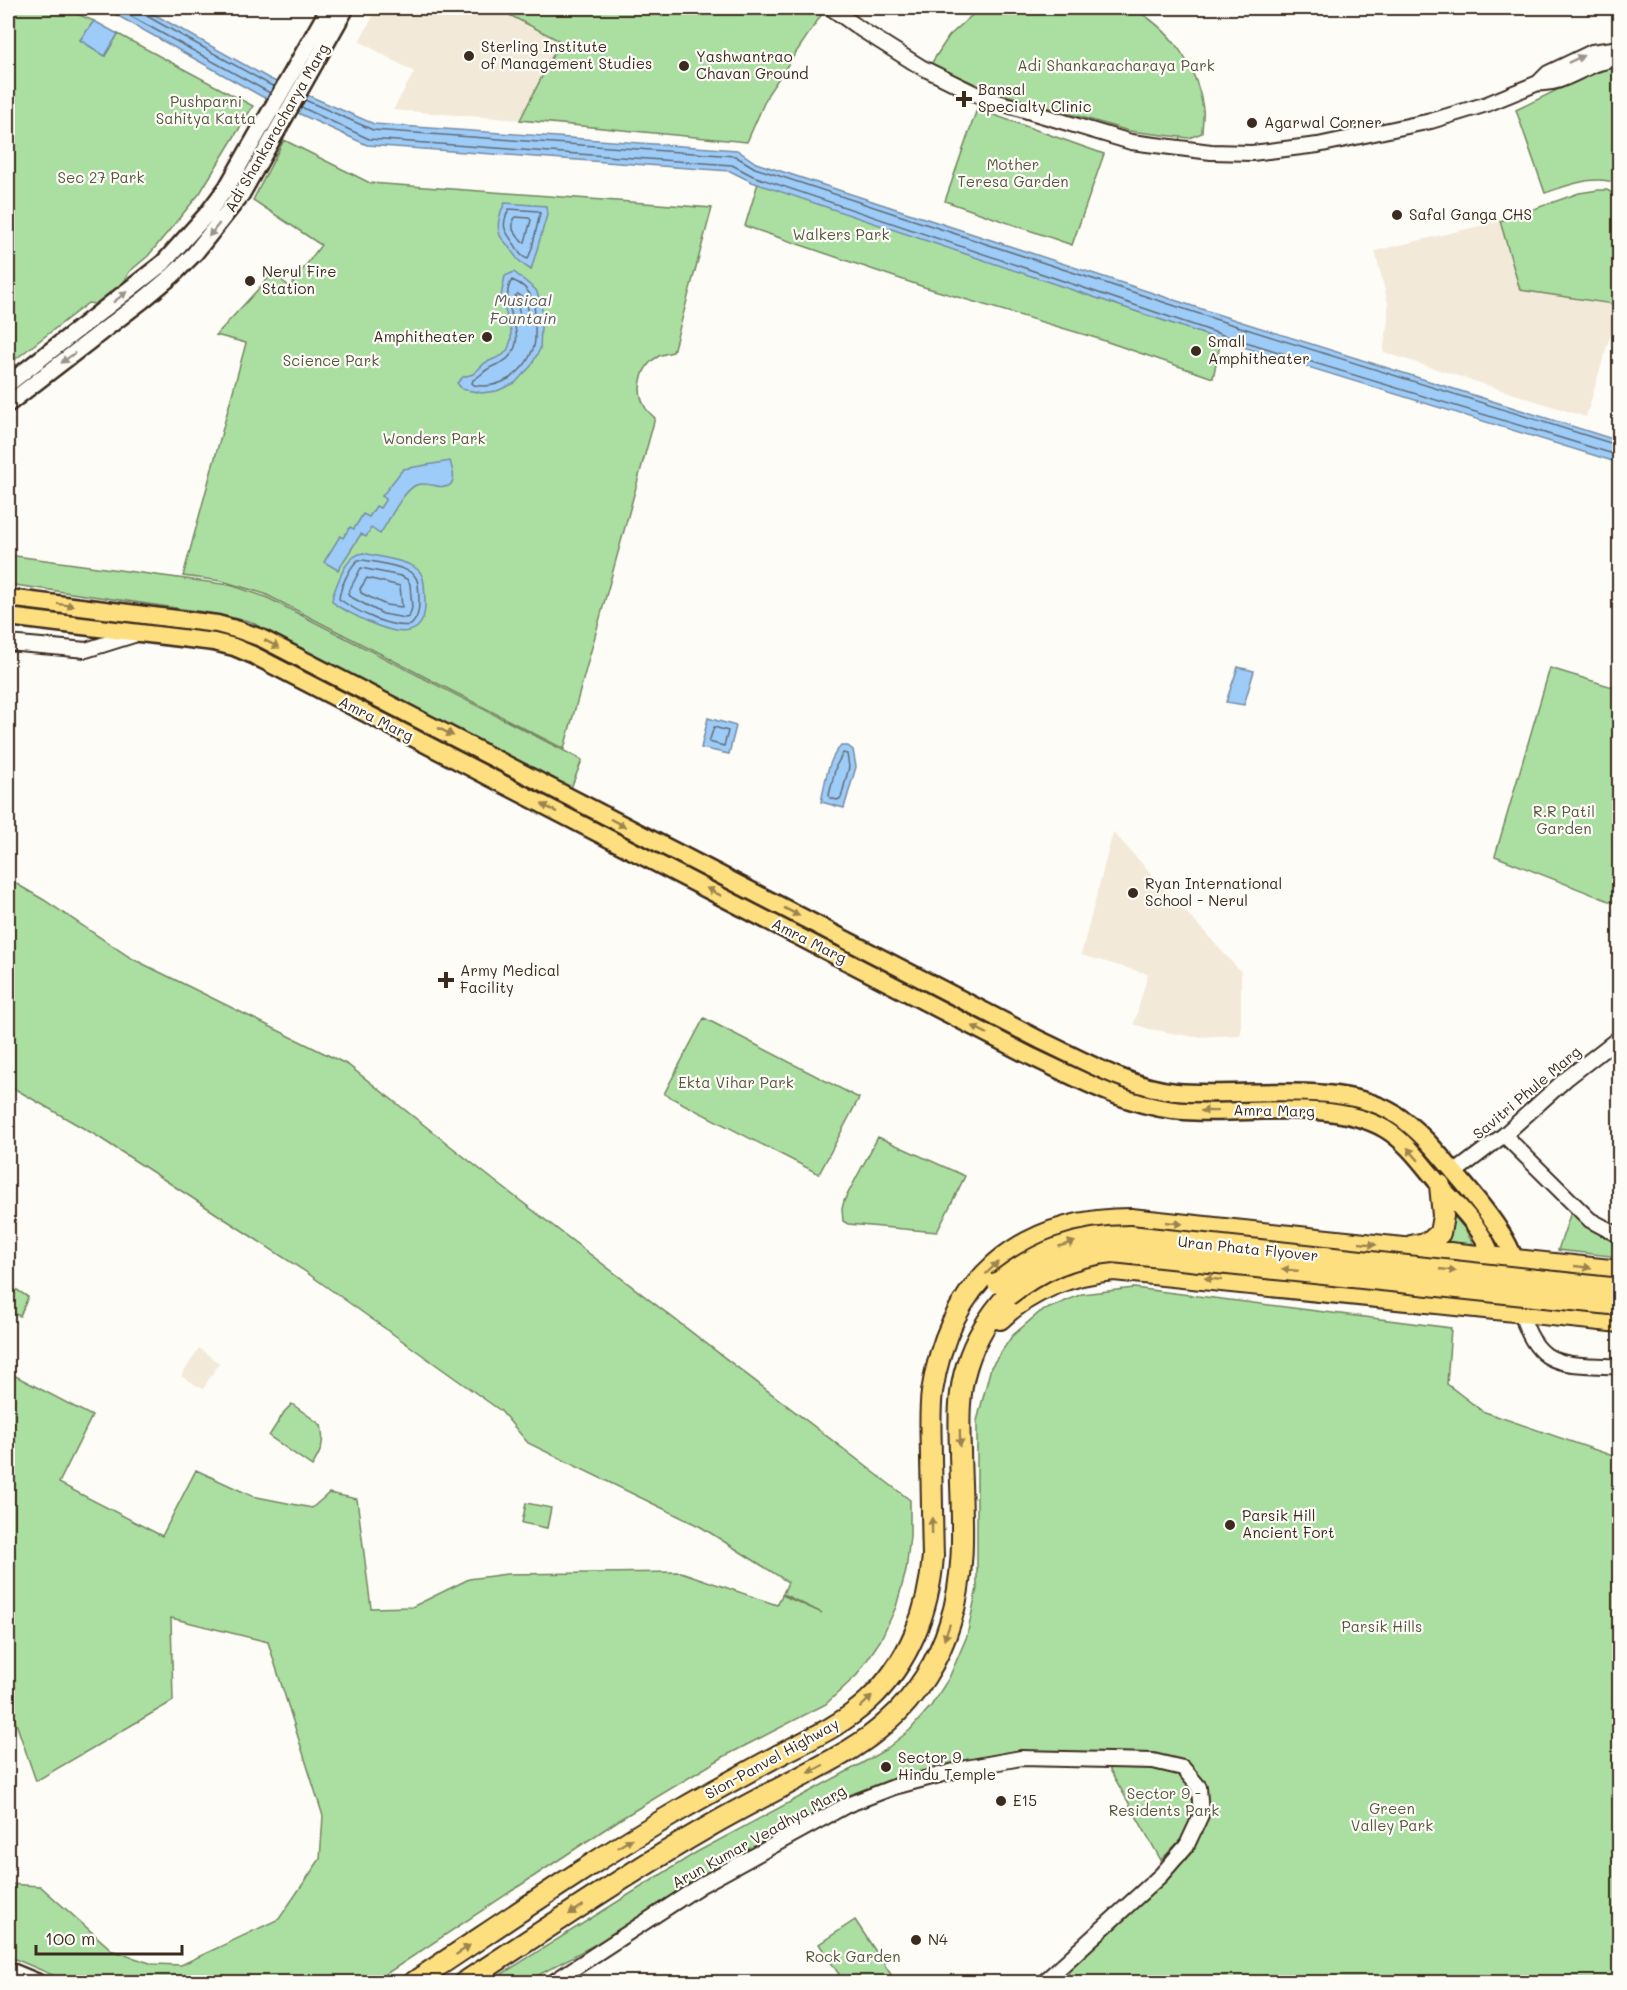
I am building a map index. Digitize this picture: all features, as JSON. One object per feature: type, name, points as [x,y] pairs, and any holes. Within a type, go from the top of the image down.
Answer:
[{"type":"highway","name":"Amra Marg","points":[[8,598],[217,624],[261,638],[1040,1040],[1147,1086],[1176,1092],[1332,1094],[1365,1101],[1394,1113],[1419,1133],[1493,1258],[1500,1310]]},
{"type":"highway","name":"Amra Marg","points":[[8,617],[214,642],[253,655],[1022,1051],[1116,1096],[1173,1110],[1329,1112],[1359,1118],[1385,1129],[1488,1213],[1515,1260],[1521,1312]]},
{"type":"highway","points":[[1403,1248],[1430,1242],[1438,1237],[1447,1179]]},
{"type":"highway","points":[[1488,1213],[1506,1235],[1519,1246],[1549,1264]]},
{"type":"highway","points":[[936,1373],[940,1354],[954,1318],[963,1302],[988,1271],[1018,1247],[1054,1230],[1092,1221],[1131,1219],[1620,1271]]},
{"type":"highway","name":"Uran Phata Flyover","points":[[963,1380],[980,1334],[998,1307],[1003,1289],[1027,1262],[1042,1253],[1077,1241],[1112,1236],[1130,1236],[1620,1288]]},
{"type":"highway","name":"Uran Phata Flyover","points":[[936,1373],[946,1347],[960,1324],[984,1295],[1003,1289],[1064,1261],[1113,1252],[1620,1305]]},
{"type":"highway","points":[[963,1380],[985,1337],[1016,1306],[1056,1283],[1099,1271],[1128,1270],[1420,1303],[1620,1322]]},
{"type":"highway","name":"Sion-Panvel Highway","points":[[414,1983],[622,1845],[732,1780],[837,1725],[869,1701],[883,1686],[906,1653],[915,1635],[931,1576],[933,1556],[930,1410],[936,1373]]},
{"type":"highway","name":"Sion-Panvel Highway","points":[[465,1983],[648,1863],[746,1805],[852,1750],[880,1729],[904,1705],[931,1667],[956,1602],[962,1557],[959,1412],[963,1380]]},
{"type":"main road","name":"Adi Shankaracharya Marg","points":[[8,404],[151,294],[195,253],[241,195],[285,117],[296,80],[329,8]]},
{"type":"main road","name":"Adi Shankaracharya Marg","points":[[8,384],[134,287],[183,243],[227,187],[273,105],[296,80],[346,8]]},
{"type":"main road","points":[[8,1970],[37,1983]]},
{"type":"street","points":[[831,8],[921,67],[984,98],[1131,142],[1211,153],[1252,153],[1318,145],[1368,135],[1460,113],[1538,83],[1549,84],[1596,63],[1620,60]]},
{"type":"street","points":[[1538,83],[1548,72],[1592,52],[1620,48]]},
{"type":"street","points":[[8,643],[86,650],[126,636],[145,633]]},
{"type":"street","name":"Savitri Phule Marg","points":[[1447,1179],[1504,1136],[1566,1079],[1620,1036]]},
{"type":"street","points":[[1504,1136],[1590,1220],[1620,1236]]},
{"type":"street","points":[[1500,1310],[1527,1332]]},
{"type":"street","points":[[1521,1312],[1534,1345],[1549,1358],[1566,1363],[1620,1367]]},
{"type":"street","name":"Arun Kumar Veadhya Marg","points":[[553,1983],[703,1884],[847,1804],[894,1787],[966,1768],[1021,1758],[1153,1761],[1183,1768],[1199,1787],[1201,1812],[1187,1845],[1161,1875],[1044,1983]]},
{"type":"shaded area","name":"Sterling Institute of Management Studies","points":[[378,8],[496,8],[560,41],[520,120],[393,110],[414,72],[359,41]]},
{"type":"shaded area","points":[[1500,221],[1520,290],[1619,306],[1586,417],[1383,352],[1388,321],[1388,303],[1375,251]]},
{"type":"shaded area","name":"Ryan International School - Nerul","points":[[1113,832],[1241,972],[1241,1035],[1195,1037],[1134,1024],[1148,974],[1081,955]]},
{"type":"shaded area","points":[[199,1348],[219,1363],[203,1389],[181,1376]]},
{"type":"green space","name":"Sec 27 Park","points":[[8,8],[63,8],[94,21],[80,40],[105,56],[118,34],[253,106],[200,193],[148,256],[129,272],[123,285],[101,305],[88,303],[8,365]]},
{"type":"green space","points":[[496,8],[815,8],[822,14],[768,94],[747,142],[520,120],[560,41]]},
{"type":"green space","name":"Adi Shankaracharaya Park","points":[[980,8],[1132,8],[1146,16],[1170,37],[1188,63],[1200,93],[1203,109],[1202,133],[1189,138],[1129,131],[986,89],[931,64],[949,36]]},
{"type":"green space","points":[[1619,68],[1619,184],[1591,180],[1545,193],[1516,110],[1594,72]]},
{"type":"green space","name":"Mother Teresa Garden","points":[[977,109],[1104,154],[1072,245],[945,201]]},
{"type":"green space","name":"Wonders Park","points":[[284,140],[370,183],[712,208],[673,352],[653,360],[642,378],[640,393],[642,400],[655,418],[564,749],[265,594],[222,581],[183,576],[246,343],[216,335],[273,273],[290,287],[321,245],[253,200]]},
{"type":"green space","name":"Walkers Park","points":[[758,183],[1221,340],[1213,378],[1096,338],[924,287],[745,226]]},
{"type":"green space","points":[[1607,190],[1619,197],[1619,305],[1520,290],[1500,221],[1579,193]]},
{"type":"green space","points":[[8,555],[230,585],[266,597],[582,760],[571,788],[249,621],[204,612],[8,584]]},
{"type":"green space","name":"R.R Patil Garden","points":[[1550,668],[1619,689],[1619,905],[1495,856]]},
{"type":"green space","points":[[8,879],[131,958],[348,1065],[496,1182],[910,1500],[910,1536],[906,1571],[896,1607],[880,1641],[857,1675],[826,1704],[725,1756],[622,1818],[374,1982],[69,1982],[8,1956],[8,1884],[40,1886],[113,1951],[153,1964],[181,1965],[279,1919],[320,1859],[323,1816],[268,1642],[171,1618],[173,1701],[36,1781],[8,1700],[8,1372],[92,1416],[59,1483],[162,1536],[196,1470],[252,1496],[312,1508],[329,1493],[357,1499],[371,1608],[412,1607],[469,1579],[507,1574],[681,1572],[777,1605],[782,1595],[822,1613],[783,1594],[788,1582],[701,1527],[528,1443],[501,1411],[303,1270],[97,1136],[8,1085]]},
{"type":"green space","name":"Ekta Vihar Park","points":[[704,1018],[859,1098],[819,1174],[664,1094]]},
{"type":"green space","points":[[878,1137],[965,1176],[937,1232],[848,1224],[843,1221],[844,1201]]},
{"type":"green space","points":[[1571,1212],[1588,1225],[1619,1241],[1619,1257],[1558,1250]]},
{"type":"green space","points":[[1454,1216],[1465,1229],[1475,1248],[1444,1244],[1451,1232]]},
{"type":"green space","points":[[8,1284],[28,1297],[20,1316],[8,1311]]},
{"type":"green space","name":"Parsik Hills","points":[[1134,1288],[1451,1328],[1447,1384],[1482,1411],[1619,1458],[1619,1982],[1075,1982],[1066,1970],[1207,1816],[1194,1792],[1195,1813],[1185,1835],[1161,1860],[1109,1768],[1142,1767],[963,1762],[904,1776],[526,1982],[498,1982],[494,1979],[697,1852],[859,1765],[885,1750],[910,1730],[931,1706],[949,1678],[967,1636],[977,1588],[977,1421],[991,1367],[1012,1336],[1040,1312],[1082,1294]]},
{"type":"green space","points":[[292,1404],[321,1425],[323,1437],[321,1447],[312,1466],[269,1436]]},
{"type":"green space","points":[[526,1503],[551,1508],[547,1528],[522,1523]]},
{"type":"green space","name":"Rock Garden","points":[[855,1920],[896,1982],[844,1982],[819,1944]]},
{"type":"water","points":[[104,8],[143,8],[270,79],[374,124],[737,150],[756,163],[1226,317],[1619,441],[1619,463],[1221,340],[752,182],[730,171],[367,145],[261,96]]},
{"type":"water","points":[[94,21],[118,34],[105,56],[80,40]]},
{"type":"water","points":[[505,203],[546,206],[547,215],[531,270],[518,260],[499,231],[500,214]]},
{"type":"water","name":"Musical Fountain","points":[[514,272],[536,290],[542,306],[540,349],[531,366],[515,383],[497,391],[482,393],[462,389],[457,383],[463,377],[473,374],[485,363],[503,355],[508,349],[511,331],[501,296],[505,276]]},
{"type":"water","points":[[450,461],[453,470],[451,484],[445,487],[416,485],[401,500],[380,534],[371,528],[366,537],[361,534],[338,570],[324,562],[340,536],[343,538],[350,527],[354,529],[363,514],[369,517],[376,506],[380,508],[386,499],[382,496],[403,469]]},
{"type":"water","points":[[363,553],[406,563],[420,572],[424,583],[425,600],[423,618],[416,628],[406,632],[378,626],[337,606],[332,601],[347,564]]},
{"type":"water","points":[[1238,667],[1254,671],[1244,705],[1226,702]]},
{"type":"water","points":[[708,718],[736,726],[729,754],[701,748]]},
{"type":"water","points":[[841,746],[848,746],[853,750],[856,767],[844,808],[821,802],[830,765]]},
{"type":"place","name":"Sterling Institute of Management Studies","points":[[469,56]]},
{"type":"place","name":"Yashwantrao Chavan Ground","points":[[684,66]]},
{"type":"place","name":"Bansal Specialty Clinic","points":[[964,99]]},
{"type":"place","name":"Agarwal Corner","points":[[1252,123]]},
{"type":"place","name":"Safal Ganga CHS","points":[[1397,215]]},
{"type":"place","name":"Nerul Fire Station","points":[[250,281]]},
{"type":"place","name":"Amphitheater","points":[[487,337]]},
{"type":"place","name":"Small Amphitheater","points":[[1196,351]]},
{"type":"place","name":"Ryan International School - Nerul","points":[[1133,893]]},
{"type":"place","name":"Army Medical Facility","points":[[446,980]]},
{"type":"place","name":"Parsik Hill Ancient Fort","points":[[1230,1525]]},
{"type":"place","name":"Sector 9 Hindu Temple","points":[[886,1767]]},
{"type":"place","name":"E15","points":[[1001,1801]]},
{"type":"place","name":"N4","points":[[916,1940]]},
{"type":"park label","name":"Pushparni Sahitya Katta","points":[[206,110]]},
{"type":"park label","name":"Science Park","points":[[331,361]]},
{"type":"park label","name":"Sector 9 - Residents Park","points":[[1164,1802]]},
{"type":"park label","name":"Green Valley Park","points":[[1392,1818]]}]
